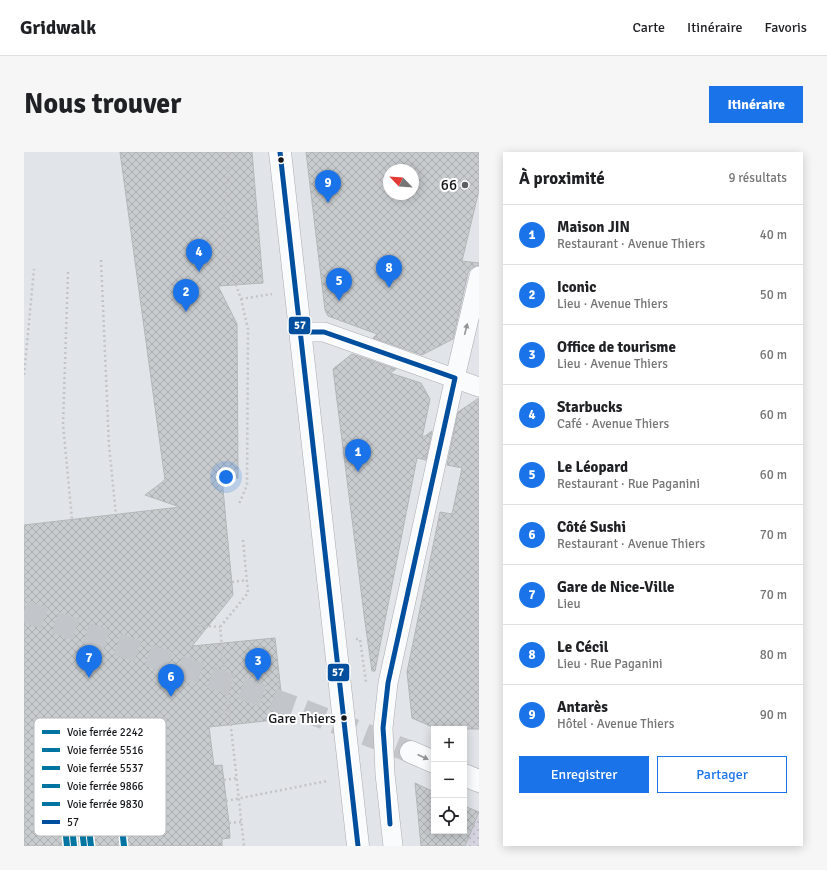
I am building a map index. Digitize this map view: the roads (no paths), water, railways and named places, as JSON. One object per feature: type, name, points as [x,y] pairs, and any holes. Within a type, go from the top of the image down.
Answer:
[{"type":"street","points":[[280,152],[294,292],[300,332],[358,846]]},
{"type":"street","points":[[393,846],[384,774],[383,728],[388,683],[479,276]]},
{"type":"street","points":[[300,332],[324,332],[479,387]]},
{"type":"street","points":[[411,752],[431,761]]},
{"type":"street","points":[[467,776],[479,781]]},
{"type":"tunnel","points":[[24,611],[300,709],[411,752]]},
{"type":"rail line","name":"9830","points":[[66,836],[67,846]]},
{"type":"rail line","name":"5537","points":[[73,836],[74,846]]},
{"type":"rail line","name":"5516","points":[[83,836],[84,846]]},
{"type":"rail line","name":"2242","points":[[90,836],[91,846]]},
{"type":"rail line","name":"9866","points":[[123,836],[124,846]]},
{"type":"place","name":"66","points":[[465,185]]},
{"type":"place","name":"Antarès","points":[[328,203]]},
{"type":"place","name":"Starbucks","points":[[199,272]]},
{"type":"place","name":"Le Cécil","points":[[389,288]]},
{"type":"place","name":"Le Léopard","points":[[339,301]]},
{"type":"place","name":"Iconic","points":[[186,312]]},
{"type":"place","name":"Maison JIN","points":[[358,472]]},
{"type":"place","name":"Gare de Nice-Ville","points":[[89,678]]},
{"type":"place","name":"Office de tourisme","points":[[258,681]]},
{"type":"place","name":"Côté Sushi","points":[[171,697]]},
{"type":"place","name":"Gare Thiers","points":[[344,718]]}]
